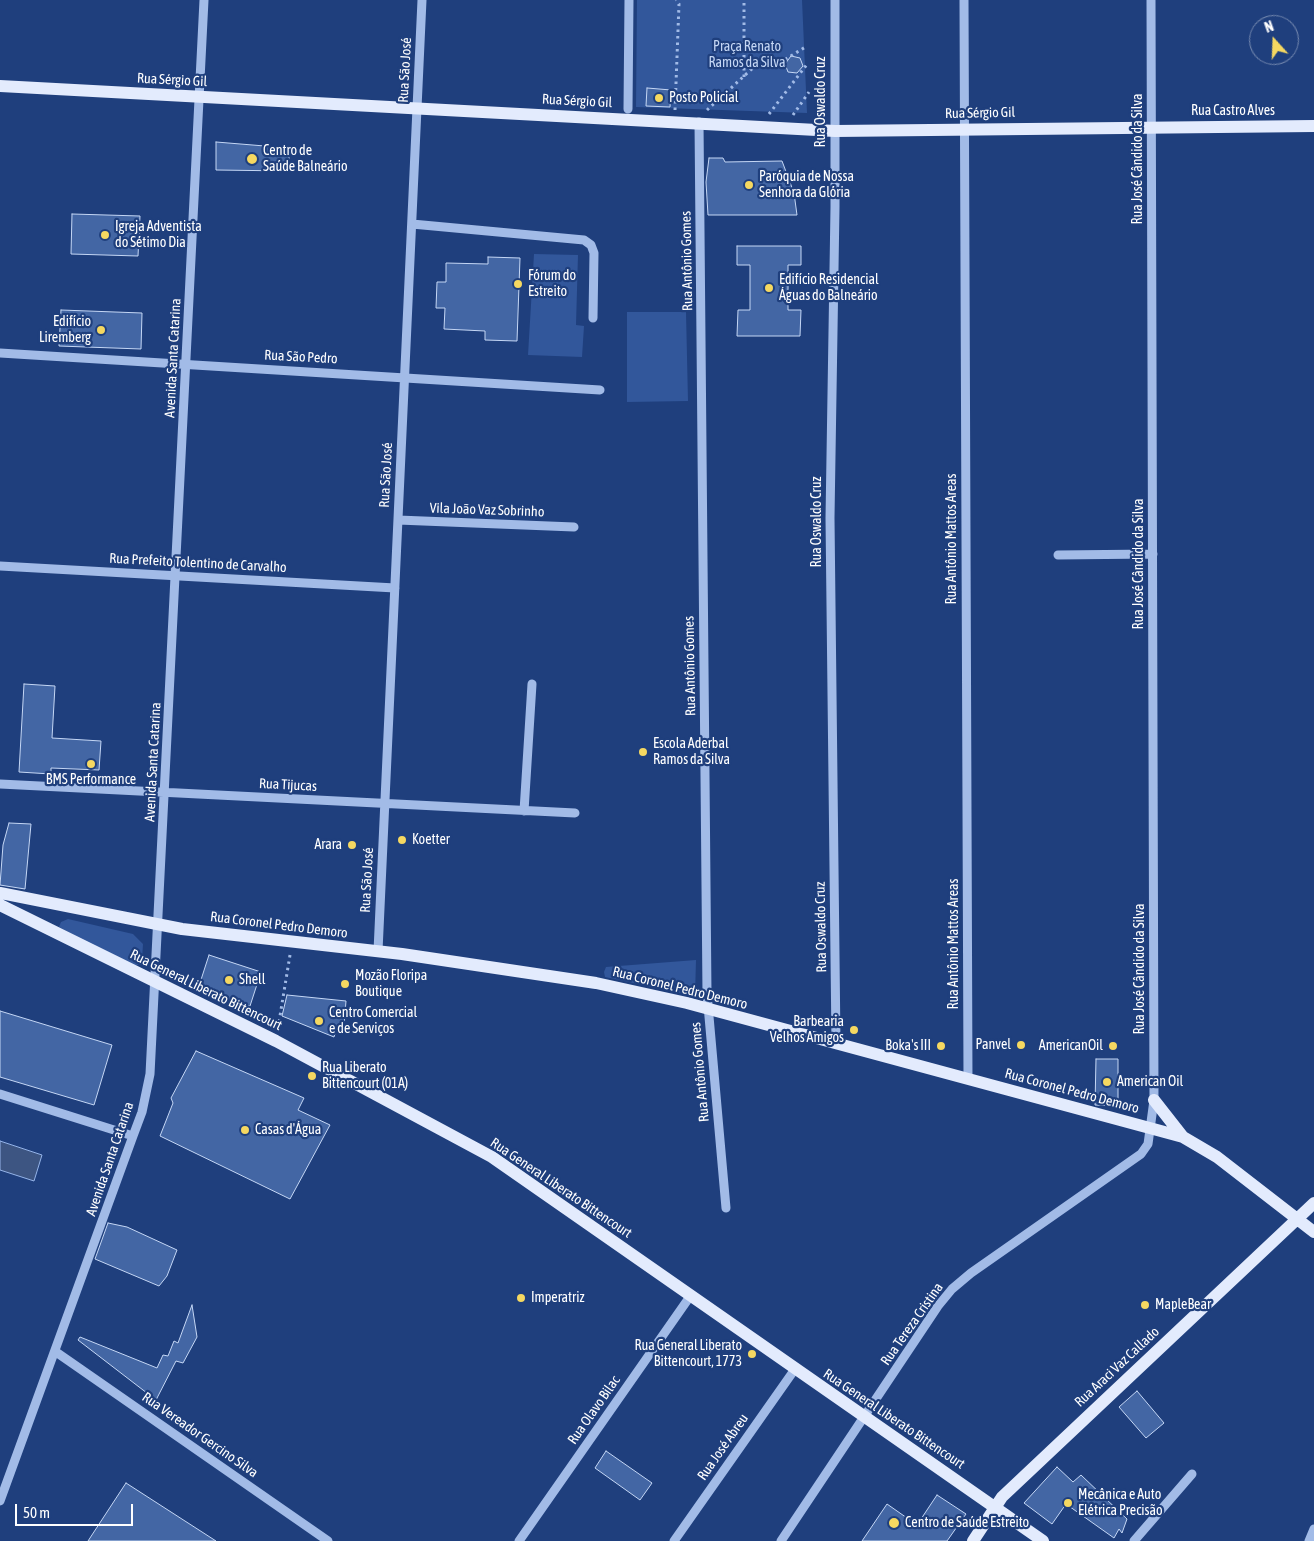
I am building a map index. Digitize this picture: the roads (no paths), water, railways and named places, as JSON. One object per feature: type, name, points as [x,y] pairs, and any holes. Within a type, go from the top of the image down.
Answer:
[{"type":"main road","name":"Rua Sérgio Gil","points":[[0,86],[417,109],[702,117],[835,130],[1152,126]]},
{"type":"main road","name":"Rua Castro Alves","points":[[1152,126],[1314,126]]},
{"type":"main road","name":"Rua Coronel Pedro Demoro","points":[[0,893],[159,925],[378,951],[596,983],[630,989],[708,1009],[1183,1137],[1217,1157],[1314,1232]]},
{"type":"main road","name":"Rua General Liberato Bittencourt","points":[[0,904],[155,983],[276,1041],[505,1166],[1043,1541]]},
{"type":"main road","points":[[1154,1100],[1183,1137]]},
{"type":"main road","name":"Rua Araci Vaz Callado","points":[[973,1541],[995,1506],[1314,1203]]},
{"type":"street","name":"Avenida Santa Catarina","points":[[0,1500],[134,1136],[142,1112],[150,1074],[166,793],[204,0]]},
{"type":"street","name":"Rua São José","points":[[378,951],[422,0]]},
{"type":"street","points":[[628,109],[629,0]]},
{"type":"street","name":"Rua Oswaldo Cruz","points":[[835,0],[830,518],[836,1044]]},
{"type":"street","name":"Rua Antônio Mattos Areas","points":[[964,0],[968,1078]]},
{"type":"street","name":"Rua José Cândido da Silva","points":[[1151,0],[1154,1100],[1151,1127]]},
{"type":"street","name":"Rua Antônio Gomes","points":[[702,117],[708,1009],[726,1208]]},
{"type":"street","points":[[412,224],[584,240],[592,245],[594,253],[593,318]]},
{"type":"street","name":"Rua São Pedro","points":[[0,353],[600,390]]},
{"type":"street","name":"Vila João Vaz Sobrinho","points":[[398,520],[574,527]]},
{"type":"street","points":[[1058,555],[1153,554]]},
{"type":"street","name":"Rua Prefeito Tolentino de Carvalho","points":[[0,566],[395,588]]},
{"type":"street","points":[[524,811],[532,684]]},
{"type":"street","name":"Rua Tijucas","points":[[0,784],[575,813]]},
{"type":"street","points":[[0,1094],[134,1136]]},
{"type":"street","name":"Rua Tereza Cristina","points":[[781,1541],[938,1306],[952,1289],[1141,1154],[1148,1144],[1151,1127]]},
{"type":"street","name":"Rua Olavo Bilac","points":[[519,1541],[691,1295]]},
{"type":"street","name":"Rua Vereador Gercino Silva","points":[[56,1352],[328,1541]]},
{"type":"street","name":"Rua José Abreu","points":[[674,1541],[795,1369]]},
{"type":"street","points":[[1134,1541],[1192,1474]]},
{"type":"street","points":[[1309,1541],[1314,1529]]},
{"type":"place","name":"Posto Policial","points":[[659,98]]},
{"type":"place","name":"Centro de Saúde Balneário","points":[[252,159]]},
{"type":"place","name":"Paróquia de Nossa Senhora da Glória","points":[[749,185]]},
{"type":"place","name":"Igreja Adventista do Sétimo Dia","points":[[105,235]]},
{"type":"place","name":"Fórum do Estreito","points":[[518,284]]},
{"type":"place","name":"Edifício Residencial Águas do Balneário","points":[[769,288]]},
{"type":"place","name":"Edifício Liremberg","points":[[101,330]]},
{"type":"place","name":"Escola Aderbal Ramos da Silva","points":[[643,752]]},
{"type":"place","name":"BMS Performance","points":[[91,764]]},
{"type":"place","name":"Koetter","points":[[402,840]]},
{"type":"place","name":"Arara","points":[[352,845]]},
{"type":"place","name":"Shell","points":[[229,980]]},
{"type":"place","name":"Mozão Floripa Boutique","points":[[345,984]]},
{"type":"place","name":"Centro Comercial e de Serviços","points":[[319,1021]]},
{"type":"place","name":"Barbearia Velhos Amigos","points":[[854,1030]]},
{"type":"place","name":"Panvel","points":[[1021,1045]]},
{"type":"place","name":"Boka's III","points":[[941,1046]]},
{"type":"place","name":"AmericanOil","points":[[1113,1046]]},
{"type":"place","name":"Rua Liberato Bittencourt (01A)","points":[[312,1076]]},
{"type":"place","name":"American Oil","points":[[1107,1082]]},
{"type":"place","name":"Casas d'Água","points":[[245,1130]]},
{"type":"place","name":"Imperatriz","points":[[521,1298]]},
{"type":"place","name":"MapleBear","points":[[1145,1305]]},
{"type":"place","name":"Rua General Liberato Bittencourt, 1773","points":[[752,1354]]},
{"type":"place","name":"Mecânica e Auto Elétrica Precisão","points":[[1068,1503]]},
{"type":"place","name":"Centro de Saúde Estreito","points":[[894,1523]]},
{"type":"park label","name":"Praça Renato Ramos da Silva","points":[[747,56]]}]
